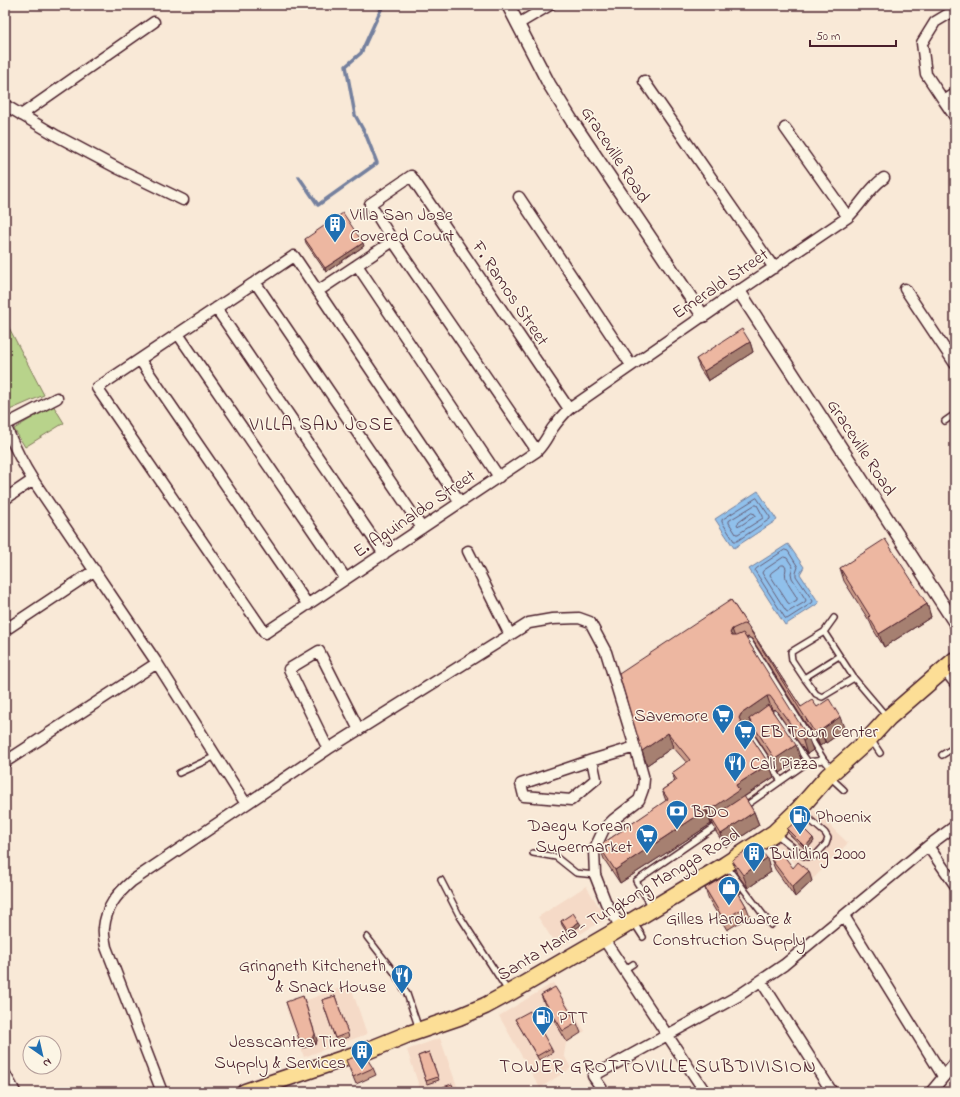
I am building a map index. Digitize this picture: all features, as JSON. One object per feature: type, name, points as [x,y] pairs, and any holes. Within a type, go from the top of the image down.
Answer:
[{"type":"main road","name":"Santa Maria - Tungkong Mangga Road","points":[[245,1092],[369,1050],[406,1034],[459,1017],[485,1006],[725,865],[774,833],[799,809],[829,769],[866,742],[888,718],[955,660]]},
{"type":"street","name":"Graceville Road","points":[[508,5],[549,84],[572,121],[703,316]]},
{"type":"street","points":[[518,24],[549,5]]},
{"type":"street","points":[[955,10],[935,22],[922,43],[926,74],[955,117]]},
{"type":"street","points":[[21,115],[154,22]]},
{"type":"street","points":[[644,81],[774,268]]},
{"type":"street","points":[[944,101],[955,94]]},
{"type":"street","points":[[5,105],[119,169],[183,200]]},
{"type":"street","points":[[786,128],[848,217]]},
{"type":"street","name":"F. Ramos Street","points":[[393,241],[370,204],[411,176],[569,409]]},
{"type":"street","name":"Emerald Street","points":[[569,409],[848,217],[858,207],[872,187],[884,178]]},
{"type":"street","points":[[519,197],[632,365]]},
{"type":"street","points":[[318,291],[393,241],[537,451]]},
{"type":"street","points":[[308,605],[140,360],[216,308],[294,256],[460,502]]},
{"type":"street","points":[[357,265],[498,477]]},
{"type":"street","points":[[255,282],[422,528]]},
{"type":"street","points":[[905,289],[955,364]]},
{"type":"street","name":"Graceville Road","points":[[739,291],[955,623]]},
{"type":"street","points":[[216,308],[384,554]]},
{"type":"street","points":[[178,334],[346,579]]},
{"type":"street","name":"E. Aguinaldo Street","points":[[140,360],[97,388],[265,633],[537,451],[545,442],[551,430],[560,418],[569,409]]},
{"type":"street","points":[[57,398],[5,425],[12,443],[34,480],[157,662],[246,804]]},
{"type":"street","points":[[5,499],[34,480]]},
{"type":"street","points":[[468,550],[510,635]]},
{"type":"street","points":[[5,630],[95,570]]},
{"type":"street","points":[[162,1092],[106,947],[103,929],[108,909],[119,893],[132,880],[328,749],[530,623],[552,619],[579,618],[590,622],[606,652],[644,779],[643,789],[639,800],[604,829],[594,850],[595,875],[606,903],[626,924]]},
{"type":"street","points":[[328,749],[289,669],[318,651],[359,730]]},
{"type":"street","points":[[5,762],[157,662]]},
{"type":"street","points":[[592,760],[596,780],[571,800],[524,796],[521,784],[592,760],[635,747]]},
{"type":"street","points":[[604,1092],[593,1076],[738,996],[761,981],[784,965],[928,846],[955,826]]},
{"type":"street","points":[[928,846],[955,885]]},
{"type":"street","points":[[844,916],[944,1076]]},
{"type":"street","points":[[602,938],[705,1092]]},
{"type":"street","points":[[761,981],[832,1092]]},
{"type":"street","points":[[931,1092],[955,1062]]},
{"type":"street","points":[[5,1074],[15,1092]]},
{"type":"lane","points":[[945,421],[955,414]]},
{"type":"lane","points":[[834,618],[824,632],[791,652],[792,660],[816,694],[822,697],[854,678]]},
{"type":"lane","points":[[824,632],[854,678],[888,718]]},
{"type":"lane","points":[[739,646],[749,641],[829,769],[844,790]]},
{"type":"lane","points":[[804,678],[839,656]]},
{"type":"lane","points":[[942,670],[955,687]]},
{"type":"lane","points":[[767,718],[774,713],[808,762],[829,769]]},
{"type":"lane","points":[[761,722],[748,730],[781,781]]},
{"type":"lane","points":[[866,742],[874,744],[880,753]]},
{"type":"lane","points":[[942,755],[955,747]]},
{"type":"lane","points":[[179,773],[216,756]]},
{"type":"lane","points":[[741,810],[808,762]]},
{"type":"lane","points":[[774,833],[804,856],[815,856],[826,844],[828,838],[826,833],[799,809]]},
{"type":"lane","points":[[653,908],[636,881],[721,823]]},
{"type":"lane","points":[[533,853],[556,857],[576,873],[595,875]]},
{"type":"lane","points":[[725,865],[771,924]]},
{"type":"lane","points":[[441,880],[459,915],[509,993]]},
{"type":"lane","points":[[626,924],[643,936]]},
{"type":"lane","points":[[367,937],[394,972],[407,994],[420,1030]]},
{"type":"lane","points":[[624,970],[633,964]]},
{"type":"shaded area","points":[[807,804],[848,843],[812,880],[772,842]]},
{"type":"shaded area","points":[[586,886],[606,918],[558,948],[538,917]]},
{"type":"shaded area","name":"PTT","points":[[553,983],[585,1031],[566,1043],[564,1055],[571,1068],[540,1088],[499,1016]]},
{"type":"shaded area","points":[[350,984],[367,1034],[304,1057],[286,1008]]},
{"type":"shaded area","points":[[440,1038],[459,1092],[421,1092],[407,1050]]},
{"type":"green space","points":[[5,320],[44,395],[5,412]]},
{"type":"green space","points":[[53,405],[64,423],[25,447],[14,429]]},
{"type":"water","points":[[758,491],[777,520],[734,548],[715,519]]},
{"type":"water","points":[[788,544],[804,567],[800,574],[819,603],[785,625],[749,569]]},
{"type":"building","name":"Villa San Jose Covered Court","points":[[343,213],[363,243],[325,268],[305,239]]},
{"type":"building","points":[[742,329],[750,342],[704,371],[696,359]]},
{"type":"building","points":[[885,539],[927,604],[879,634],[869,617],[870,616],[840,568]]},
{"type":"building","name":"EB Town Center","points":[[731,600],[801,707],[812,700],[817,707],[829,699],[840,717],[815,733],[747,625],[743,624],[732,629],[730,633],[732,636],[743,633],[808,737],[803,741],[770,696],[767,696],[741,714],[739,718],[769,764],[736,785],[739,790],[615,870],[599,846],[668,799],[662,790],[677,780],[672,773],[690,760],[668,733],[642,751],[619,674]]},
{"type":"building","points":[[955,663],[955,675],[949,667]]},
{"type":"building","points":[[768,705],[796,745],[775,759],[749,719]]},
{"type":"building","points":[[744,796],[754,812],[721,834],[711,818]]},
{"type":"building","name":"Phoenix","points":[[796,821],[813,838],[805,847],[787,829]]},
{"type":"building","points":[[756,844],[767,858],[743,875],[732,860]]},
{"type":"building","points":[[781,852],[793,868],[798,862],[809,871],[792,887],[771,859]]},
{"type":"building","name":"Gilles Hardware & Construction Supply","points":[[730,873],[738,883],[734,885],[746,906],[724,920],[705,888]]},
{"type":"building","points":[[573,913],[579,922],[567,930],[561,921]]},
{"type":"building","points":[[555,987],[577,1023],[563,1031],[541,995]]},
{"type":"building","points":[[303,996],[315,1034],[313,1038],[300,1042],[286,1002]]},
{"type":"building","points":[[335,996],[348,1033],[335,1038],[322,1000]]},
{"type":"building","points":[[530,1011],[551,1048],[537,1056],[515,1019]]},
{"type":"building","points":[[429,1052],[438,1077],[426,1081],[418,1056]]},
{"type":"building","points":[[364,1054],[373,1068],[353,1077],[346,1060]]},
{"type":"building","points":[[452,1084],[455,1092],[445,1092],[443,1087]]},
{"type":"waterway","points":[[299,177],[318,205],[377,163],[366,135],[355,115],[346,66],[361,53],[383,5]]},
{"type":"place","name":"Villa San Jose Covered Court","points":[[335,244]]},
{"type":"place","name":"Savemore","points":[[723,734]]},
{"type":"place","name":"EB Town Center","points":[[745,750]]},
{"type":"place","name":"Cali Pizza","points":[[735,782]]},
{"type":"place","name":"BDO","points":[[677,830]]},
{"type":"place","name":"Phoenix","points":[[800,836]]},
{"type":"place","name":"Daegu Korean Supermarket","points":[[647,854]]},
{"type":"place","name":"Building 2000","points":[[754,872]]},
{"type":"place","name":"Gilles Hardware & Construction Supply","points":[[729,906]]},
{"type":"place","name":"Gringneth Kitcheneth & Snack House","points":[[402,994]]},
{"type":"place","name":"PTT","points":[[543,1036]]},
{"type":"place","name":"Jesscantes Tire Supply & Services","points":[[362,1070]]},
{"type":"district","name":"VILLA SAN JOSE","points":[[322,423]]},
{"type":"district","name":"TOWER GROTTOVILLE SUBDIVISION","points":[[658,1065]]}]
